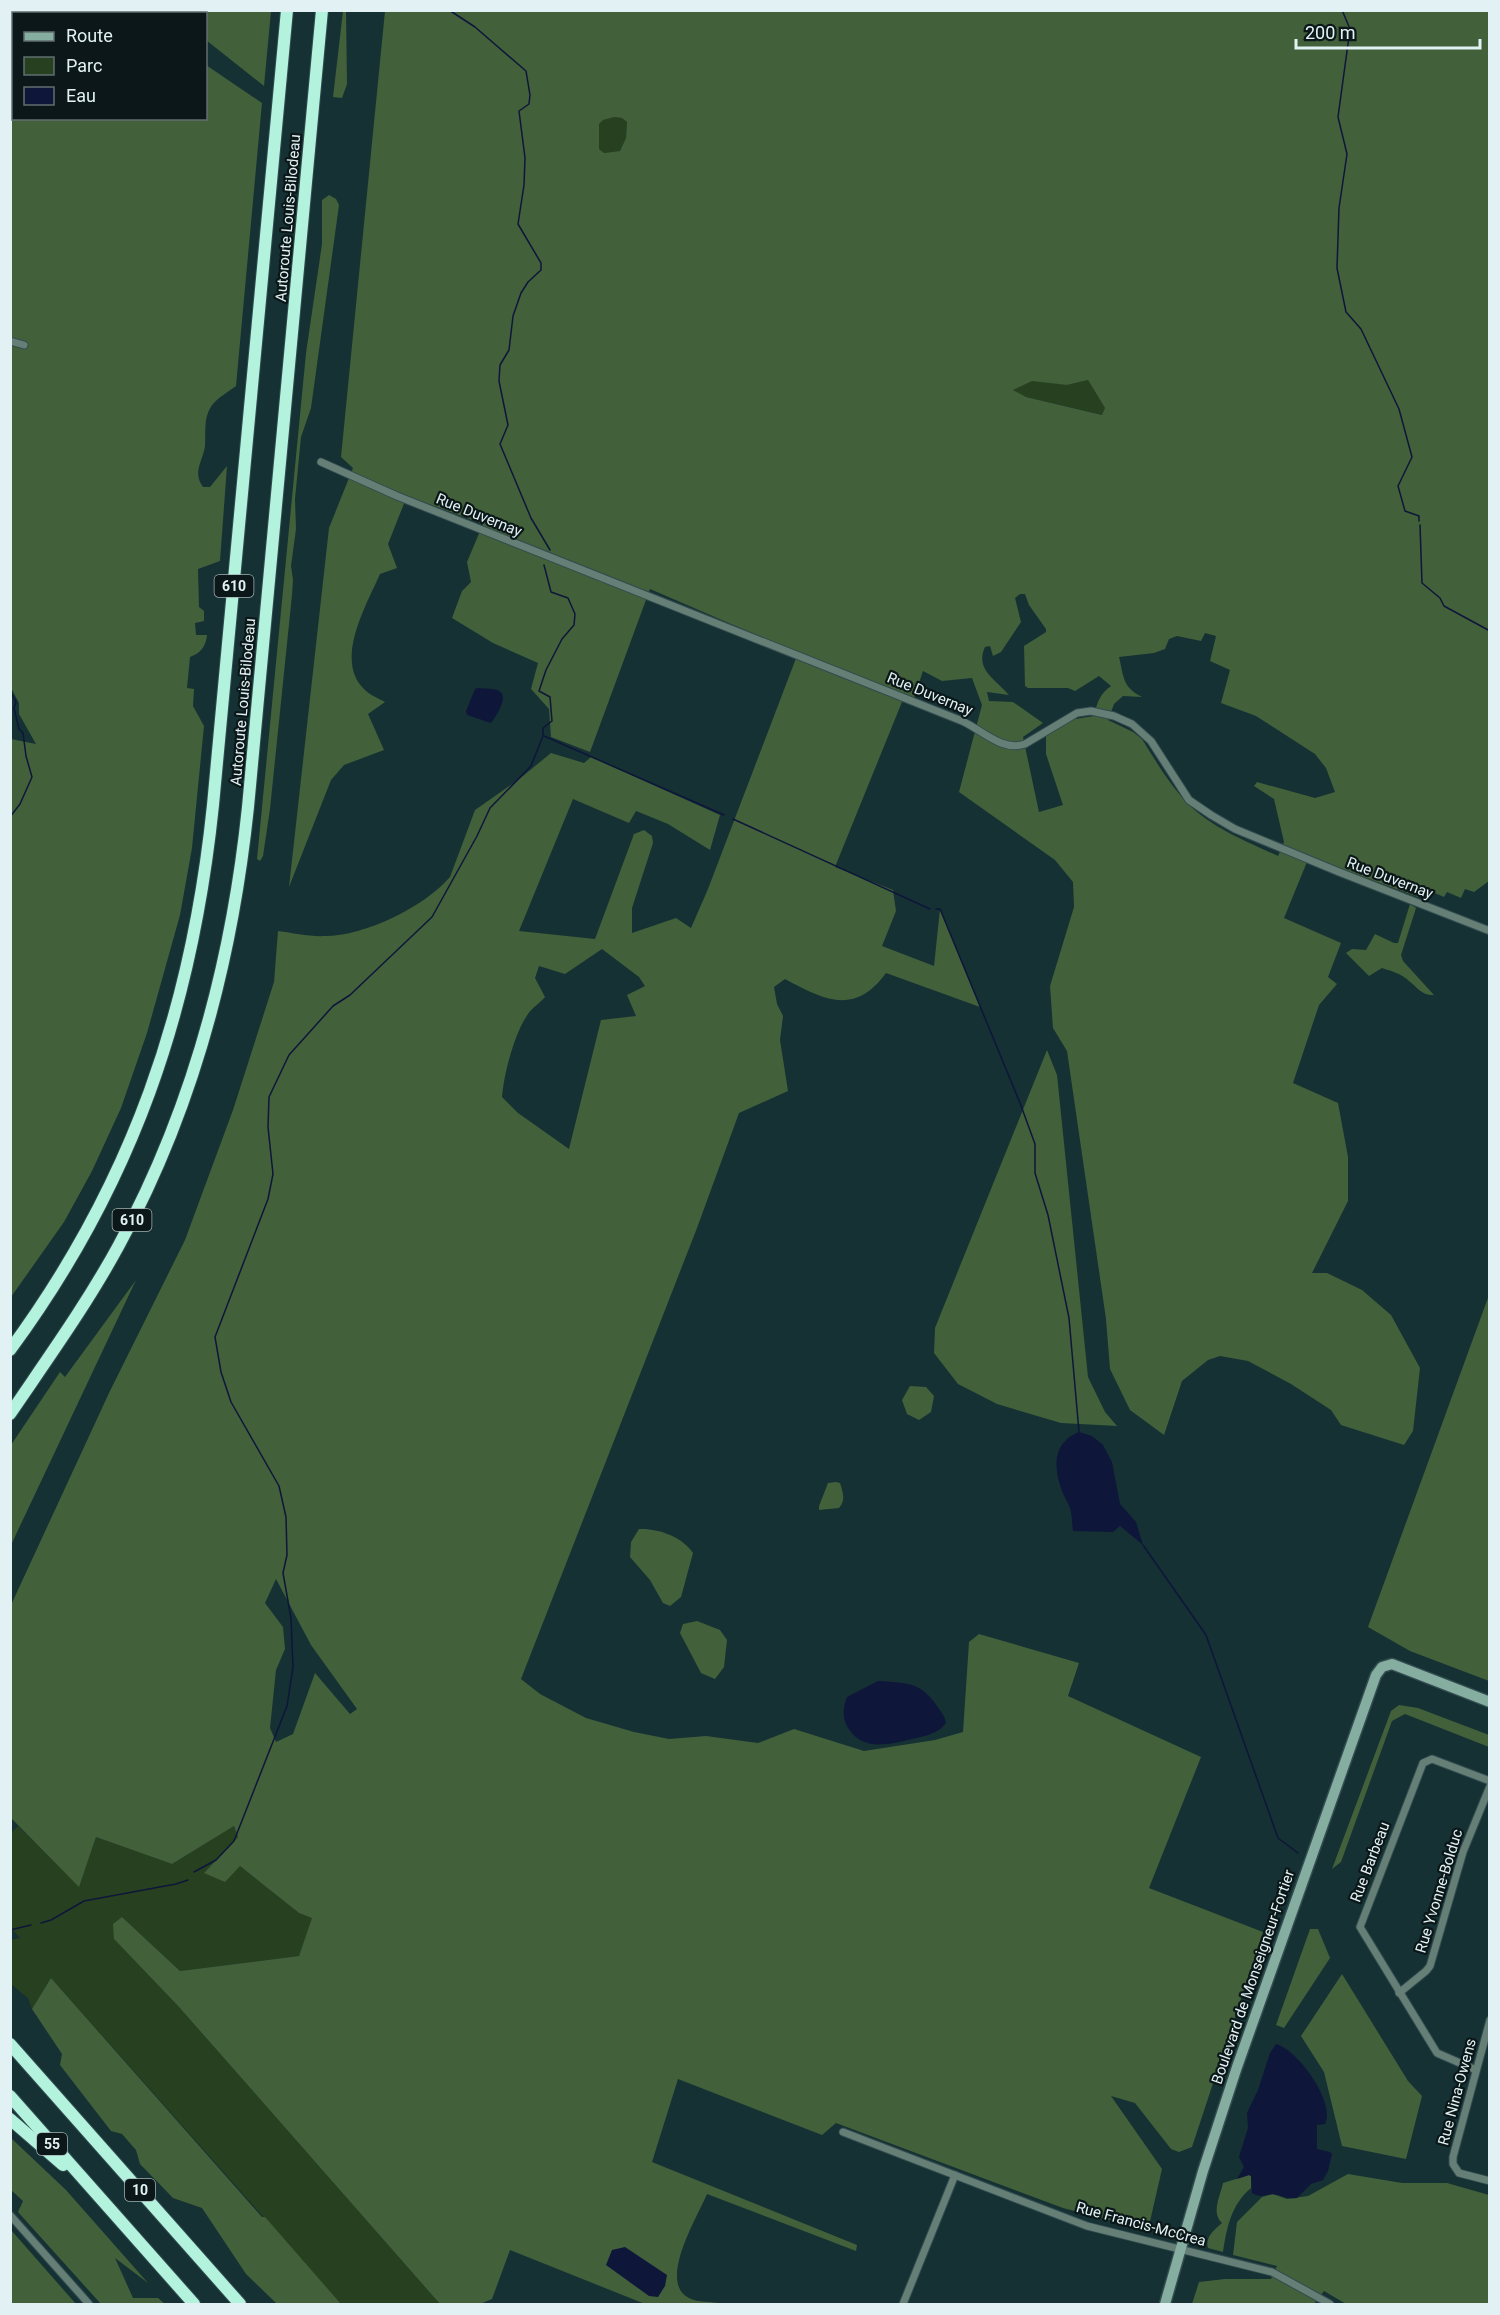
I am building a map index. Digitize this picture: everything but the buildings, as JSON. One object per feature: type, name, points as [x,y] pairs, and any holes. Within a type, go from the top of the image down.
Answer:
[{"type":"highway","name":"Autoroute Louis-Bilodeau","points":[[10,1350],[72,1256],[126,1150],[163,1054],[182,993],[196,929],[213,812],[287,10]]},
{"type":"highway","name":"Autoroute Louis-Bilodeau","points":[[49,1357],[115,1252],[164,1150],[203,1043],[230,935],[239,886],[250,787],[322,10]]},
{"type":"highway","points":[[10,1407],[49,1357]]},
{"type":"highway","points":[[10,1414],[49,1357]]},
{"type":"highway","name":"10","points":[[10,2044],[240,2304]]},
{"type":"highway","name":"55","points":[[10,2096],[94,2191]]},
{"type":"highway","points":[[10,2119],[94,2191]]},
{"type":"highway","name":"10","points":[[94,2191],[194,2304]]},
{"type":"main road","name":"Boulevard de Monseigneur-Fortier","points":[[1165,2304],[1210,2150],[1271,1967],[1376,1675],[1384,1665],[1397,1666],[1490,1702]]},
{"type":"street","points":[[10,341],[24,345]]},
{"type":"street","name":"Rue Duvernay","points":[[321,462],[397,496],[952,717],[1003,744],[1017,747],[1025,744],[1077,713],[1091,711],[1114,716],[1132,724],[1146,736],[1189,800],[1235,829],[1490,931]]},
{"type":"street","name":"Rue Barbeau","points":[[1476,2070],[1437,2053],[1360,1927],[1423,1763],[1432,1759],[1490,1781]]},
{"type":"street","name":"Rue Yvonne-Bolduc","points":[[1399,1993],[1430,1966],[1463,1852],[1490,1786]]},
{"type":"street","name":"Rue Nina-Owens","points":[[1490,2020],[1453,2157],[1453,2164],[1462,2175],[1490,2181]]},
{"type":"street","name":"Rue Francis-McCrea","points":[[843,2132],[1087,2226],[1272,2272],[1329,2304]]},
{"type":"street","points":[[903,2304],[955,2175]]},
{"type":"street","points":[[10,2215],[89,2304]]},
{"type":"green space","points":[[76,10],[79,12],[12,12],[12,120],[207,120],[207,66],[262,103],[236,386],[218,399],[210,409],[206,424],[205,446],[198,471],[203,487],[210,487],[227,466],[220,561],[198,569],[199,607],[204,611],[204,621],[195,623],[196,635],[207,635],[202,649],[190,657],[187,688],[194,689],[193,706],[204,726],[192,848],[180,915],[147,1033],[121,1108],[92,1171],[64,1222],[11,1297],[11,739],[36,744],[19,714],[19,703],[10,686],[11,11]]},
{"type":"green space","points":[[189,10],[271,11],[264,86],[207,41],[207,12],[186,12]]},
{"type":"green space","points":[[343,11],[346,11],[347,84],[342,98],[333,97]]},
{"type":"green space","points":[[385,11],[1489,11],[1489,881],[1474,892],[1465,889],[1461,898],[1447,892],[1444,897],[1430,891],[1418,897],[1309,857],[1284,918],[1341,943],[1328,977],[1337,984],[1319,1005],[1293,1083],[1338,1103],[1348,1157],[1348,1201],[1312,1273],[1327,1273],[1362,1290],[1391,1315],[1420,1368],[1413,1431],[1404,1445],[1341,1425],[1331,1410],[1291,1384],[1248,1361],[1220,1356],[1208,1360],[1182,1381],[1164,1435],[1130,1410],[1110,1369],[1106,1319],[1067,1051],[1053,1028],[1050,986],[1074,907],[1073,882],[1055,860],[959,792],[982,705],[972,678],[942,681],[923,671],[913,701],[904,697],[835,867],[893,890],[896,911],[882,946],[934,966],[940,909],[980,1007],[886,973],[863,995],[851,999],[826,998],[785,979],[774,987],[777,1004],[783,1016],[780,1040],[788,1091],[739,1113],[697,1228],[521,1679],[540,1694],[586,1718],[634,1732],[669,1739],[706,1736],[758,1743],[794,1729],[864,1751],[935,1740],[963,1732],[969,1642],[979,1634],[1079,1663],[1068,1696],[1201,1757],[1149,1888],[1263,1932],[1192,2147],[1179,2152],[1171,2149],[1135,2103],[1111,2096],[1162,2169],[1148,2230],[1063,2208],[836,2123],[822,2135],[678,2079],[652,2162],[857,2245],[856,2251],[707,2194],[683,2248],[677,2278],[680,2290],[689,2298],[722,2304],[645,2304],[510,2250],[492,2299],[480,2304],[440,2304],[179,2007],[114,1939],[113,1924],[122,1917],[180,1971],[299,1956],[312,1918],[299,1913],[240,1866],[225,1882],[204,1873],[238,1837],[234,1826],[172,1864],[96,1837],[79,1887],[11,1818],[11,1605],[109,1393],[185,1240],[233,1110],[274,982],[278,931],[319,936],[341,935],[375,925],[410,909],[450,877],[475,810],[518,780],[551,753],[584,763],[591,757],[720,815],[710,850],[668,824],[636,811],[629,823],[573,799],[519,931],[595,939],[634,834],[644,830],[652,836],[653,843],[632,908],[632,933],[676,918],[691,928],[798,653],[650,589],[590,752],[551,737],[549,709],[531,689],[538,663],[493,643],[452,618],[462,591],[471,582],[467,562],[483,524],[407,496],[388,544],[397,568],[380,574],[361,616],[352,648],[352,664],[356,678],[367,692],[385,702],[368,714],[384,750],[344,765],[331,780],[289,887],[329,528],[353,468],[341,457]],"holes":[[[614,117],[622,118],[627,122],[626,138],[620,151],[604,153],[599,149],[599,124],[603,120]],[[1088,380],[1105,408],[1102,415],[1026,397],[1013,390],[1032,381],[1067,385]],[[1020,594],[1025,594],[1029,605],[1046,629],[1046,632],[1024,646],[1025,686],[1028,688],[1068,688],[1075,691],[1099,676],[1111,686],[1099,699],[1094,716],[1069,720],[1046,735],[1046,754],[1063,805],[1039,812],[1023,737],[1043,723],[1013,702],[989,701],[987,692],[1009,695],[988,673],[982,661],[985,647],[990,646],[993,656],[1001,652],[1021,622],[1015,598]],[[1205,633],[1216,636],[1210,661],[1230,670],[1221,703],[1256,716],[1315,754],[1326,768],[1335,792],[1315,798],[1257,782],[1254,786],[1274,799],[1284,842],[1278,856],[1239,838],[1202,816],[1176,789],[1142,739],[1108,720],[1114,704],[1123,696],[1142,697],[1127,685],[1119,657],[1154,653],[1165,649],[1169,639],[1177,636],[1201,641]],[[602,949],[639,977],[645,986],[627,995],[636,1016],[601,1020],[569,1149],[518,1113],[502,1097],[507,1066],[518,1032],[530,1012],[545,997],[535,978],[539,966],[565,974]],[[276,1579],[311,1645],[357,1709],[350,1714],[315,1673],[293,1734],[276,1742],[270,1728],[276,1670],[285,1649],[283,1627],[265,1603]]]},
{"type":"green space","points":[[623,118],[627,122],[626,138],[620,151],[604,153],[598,149],[599,124],[603,119]]},
{"type":"green space","points":[[329,195],[336,199],[339,205],[311,408],[301,437],[295,499],[296,529],[291,566],[292,595],[270,809],[263,856],[260,861],[257,859],[306,353],[322,244],[322,200]]},
{"type":"green space","points":[[1032,380],[1067,385],[1088,380],[1105,408],[1103,415],[1026,397],[1012,390]]},
{"type":"green space","points":[[1410,904],[1416,908],[1401,955],[1403,961],[1434,995],[1423,993],[1403,976],[1382,968],[1369,976],[1346,953],[1352,949],[1366,950],[1375,934],[1398,943]]},
{"type":"green space","points":[[1047,1050],[1057,1075],[1088,1377],[1105,1412],[1117,1426],[1061,1423],[997,1404],[958,1384],[934,1353],[935,1328]]},
{"type":"green space","points":[[136,1280],[11,1545],[11,1445],[60,1372],[65,1377]]},
{"type":"green space","points":[[1489,1295],[1489,1681],[1410,1651],[1368,1627]]},
{"type":"green space","points":[[910,1386],[926,1387],[934,1396],[931,1412],[919,1420],[907,1414],[902,1400]]},
{"type":"green space","points":[[828,1483],[840,1483],[843,1493],[841,1505],[839,1508],[819,1510]]},
{"type":"green space","points":[[639,1529],[654,1530],[677,1538],[693,1553],[681,1597],[670,1606],[663,1603],[650,1580],[630,1557],[631,1542]]},
{"type":"green space","points":[[697,1621],[720,1630],[727,1640],[724,1667],[715,1679],[701,1673],[680,1633],[683,1624]]},
{"type":"green space","points":[[1399,1705],[1418,1708],[1489,1735],[1489,1747],[1405,1714],[1392,1721],[1341,1862],[1332,1869],[1391,1711]]},
{"type":"green space","points":[[18,1826],[79,1886],[96,1837],[172,1864],[234,1826],[238,1837],[204,1873],[240,1866],[299,1913],[313,1918],[299,1956],[180,1971],[122,1917],[114,1939],[179,2007],[440,2304],[341,2304],[51,1978],[32,2009],[28,1998],[11,1984],[10,1940],[20,1938],[10,1927],[11,1833]]},
{"type":"green space","points":[[1310,1929],[1318,1929],[1330,1958],[1284,2028],[1276,2025]]},
{"type":"green space","points":[[1342,1974],[1408,2081],[1422,2096],[1406,2159],[1342,2146],[1324,2072],[1301,2036]]},
{"type":"green space","points":[[51,1978],[341,2304],[276,2303],[246,2274],[202,2208],[173,2198],[140,2164],[136,2150],[122,2134],[111,2131],[60,2065],[62,2054],[32,2009]]},
{"type":"green space","points":[[11,2138],[66,2190],[148,2283],[115,2258],[133,2298],[158,2298],[165,2304],[101,2304],[18,2212],[23,2201],[11,2190]]},
{"type":"green space","points":[[1348,2174],[1402,2183],[1447,2183],[1489,2195],[1489,2304],[1346,2304],[1324,2291],[1314,2304],[1192,2304],[1199,2282],[1225,2279],[1271,2279],[1277,2266],[1233,2255],[1237,2222],[1262,2197],[1273,2194],[1287,2199],[1308,2196]]},
{"type":"green space","points":[[1251,2176],[1251,2188],[1234,2209],[1228,2225],[1223,2252],[1208,2248],[1209,2237],[1222,2223],[1217,2209],[1223,2183]]},
{"type":"green space","points":[[11,2230],[76,2304],[11,2304]]},
{"type":"water","points":[[475,689],[494,689],[502,694],[501,707],[491,723],[467,715],[466,711]]},
{"type":"water","points":[[1079,1432],[1092,1436],[1103,1445],[1112,1462],[1120,1504],[1136,1522],[1143,1545],[1120,1526],[1113,1532],[1073,1531],[1071,1511],[1057,1473],[1057,1456],[1064,1442]]},
{"type":"water","points":[[878,1681],[904,1683],[925,1692],[943,1714],[946,1723],[931,1734],[896,1743],[871,1744],[857,1738],[844,1720],[844,1706],[847,1697]]},
{"type":"water","points":[[1276,2044],[1285,2048],[1304,2066],[1320,2090],[1327,2114],[1325,2124],[1317,2125],[1317,2149],[1332,2154],[1328,2171],[1323,2180],[1311,2184],[1297,2198],[1274,2194],[1256,2195],[1252,2193],[1251,2176],[1237,2179],[1244,2167],[1239,2157],[1248,2128],[1247,2113],[1258,2090],[1270,2053]]},
{"type":"water","points":[[625,2247],[667,2275],[665,2286],[658,2297],[649,2296],[606,2265],[612,2250]]},
{"type":"waterway","points":[[449,10],[475,27],[526,71],[530,95],[529,104],[519,111],[525,158],[524,185],[518,224],[541,263],[541,270],[528,282],[521,293],[513,316],[509,350],[500,365],[499,381],[508,425],[500,444],[531,518],[550,550]]},
{"type":"waterway","points":[[1342,10],[1350,29],[1338,117],[1347,154],[1339,208],[1337,268],[1346,312],[1361,329],[1399,409],[1412,457],[1398,486],[1405,511],[1419,516],[1419,521]]},
{"type":"waterway","points":[[1420,525],[1422,583],[1440,598],[1444,606],[1490,631]]},
{"type":"waterway","points":[[194,1872],[216,1860],[234,1841],[287,1706],[293,1667],[291,1618],[283,1573],[287,1555],[286,1517],[279,1486],[231,1402],[221,1372],[215,1337],[268,1199],[273,1174],[268,1127],[269,1097],[289,1055],[333,1006],[350,995],[432,917],[490,808],[531,766],[543,736],[543,728],[552,721],[550,697],[539,691],[546,670],[562,639],[574,625],[575,614],[568,598],[551,592],[544,565]]},
{"type":"waterway","points":[[10,691],[16,702],[14,708],[19,729],[23,733],[32,777],[20,804],[10,817]]},
{"type":"waterway","points":[[544,736],[724,815]]},
{"type":"waterway","points":[[733,819],[930,909]]},
{"type":"waterway","points":[[936,909],[940,909],[1035,1144],[1035,1173],[1048,1215],[1069,1318],[1079,1432]]},
{"type":"waterway","points":[[1143,1545],[1206,1635],[1278,1838],[1298,1853]]},
{"type":"waterway","points":[[41,1923],[51,1920],[84,1901],[188,1880]]},
{"type":"waterway","points":[[10,1930],[31,1925]]}]
